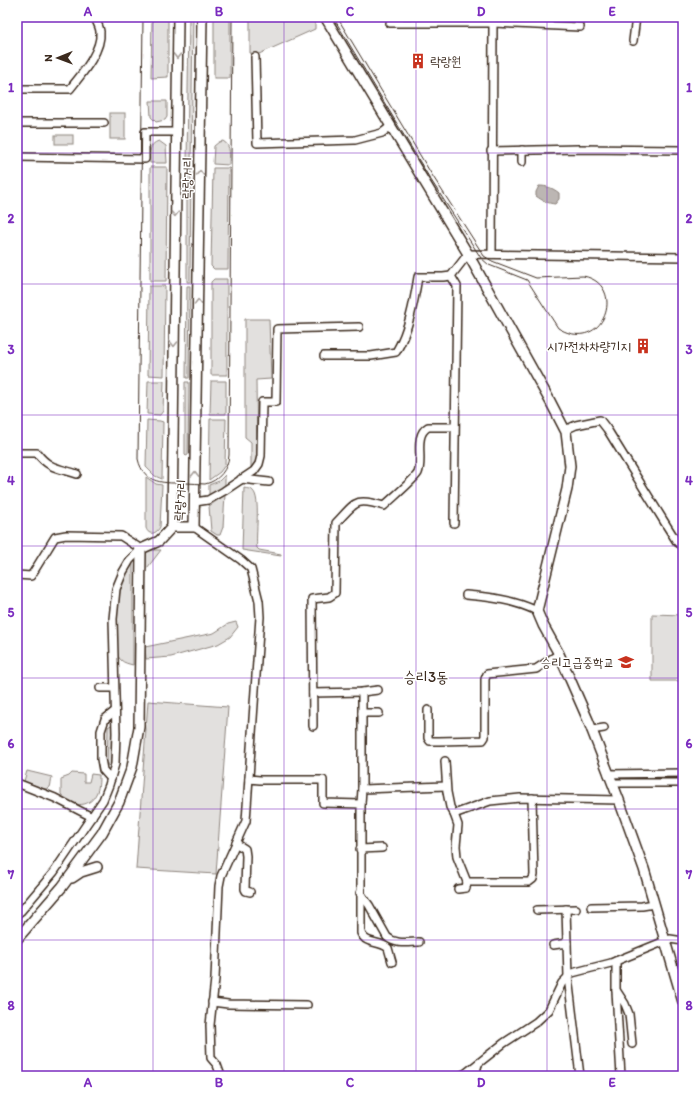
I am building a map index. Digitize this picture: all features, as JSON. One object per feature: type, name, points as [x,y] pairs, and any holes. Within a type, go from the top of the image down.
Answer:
[{"type":"main road","name":"락랑거리","points":[[178,17],[172,527],[194,528],[202,17]]},
{"type":"main road","points":[[325,17],[468,254],[565,430],[570,466],[567,489],[537,611],[559,654],[619,800],[644,869],[683,1002]]},
{"type":"main road","points":[[17,939],[62,887],[102,833],[120,802],[127,784],[132,767],[138,734],[141,549],[158,541],[172,527]]},
{"type":"main road","points":[[62,887],[81,872],[98,867]]},
{"type":"street","points":[[17,89],[70,89],[87,67],[97,46],[100,32],[96,20],[92,17]]},
{"type":"street","points":[[391,17],[390,23],[493,23],[580,27]]},
{"type":"street","points":[[633,41],[636,17]]},
{"type":"street","points":[[492,254],[491,151],[494,51],[493,23]]},
{"type":"street","points":[[255,57],[257,143],[356,140],[382,133],[391,126]]},
{"type":"street","points":[[17,123],[104,123]]},
{"type":"street","points":[[17,157],[145,159],[145,132],[176,132]]},
{"type":"street","points":[[522,150],[522,162]]},
{"type":"street","points":[[491,151],[683,150]]},
{"type":"street","points":[[324,356],[371,356],[396,352],[403,340],[415,298],[418,277],[451,276],[468,254],[683,257]]},
{"type":"street","points":[[451,276],[457,286],[454,427],[454,523]]},
{"type":"street","points":[[195,502],[208,500],[224,491],[254,471],[259,464],[261,456],[262,402],[276,402],[277,329],[359,327]]},
{"type":"street","points":[[565,430],[576,425],[602,418],[607,429],[677,542],[683,546]]},
{"type":"street","points":[[313,726],[312,599],[329,597],[335,593],[336,522],[355,503],[368,501],[384,506],[418,474],[420,460],[420,438],[425,429],[428,427],[454,427]]},
{"type":"street","points":[[17,453],[37,453],[48,465],[77,474]]},
{"type":"street","points":[[241,479],[269,482]]},
{"type":"street","points":[[194,528],[242,560],[251,569],[256,588],[260,617],[246,821],[219,886],[215,978],[210,1026],[211,1058],[217,1065],[221,1076]]},
{"type":"street","points":[[17,575],[31,576],[55,537],[66,535],[121,536],[141,549],[126,566],[116,589],[113,619],[116,733],[115,764],[111,779],[103,800],[54,872],[17,914]]},
{"type":"street","points":[[466,595],[491,597],[521,604],[537,611]]},
{"type":"street","points":[[428,710],[428,738],[430,740],[483,740],[485,736],[485,679],[487,674],[536,669],[559,654]]},
{"type":"street","points":[[100,688],[114,688]]},
{"type":"street","points":[[313,693],[362,692],[378,690]]},
{"type":"street","points":[[362,692],[362,789],[360,849],[361,933],[363,938],[368,941],[385,945],[388,948],[392,962]]},
{"type":"street","points":[[111,779],[103,770],[101,759],[101,730],[105,718],[115,712]]},
{"type":"street","points":[[362,713],[379,712]]},
{"type":"street","points":[[591,730],[604,728]]},
{"type":"street","points":[[445,761],[446,786],[450,807],[458,825],[456,846],[457,857],[467,882],[466,888],[458,889]]},
{"type":"street","points":[[608,774],[683,773]]},
{"type":"street","points":[[249,779],[324,780],[323,803],[361,804]]},
{"type":"street","points":[[17,783],[55,798],[92,817]]},
{"type":"street","points":[[612,783],[679,783]]},
{"type":"street","points":[[362,789],[446,786]]},
{"type":"street","points":[[454,814],[490,801],[520,798],[619,800]]},
{"type":"street","points":[[467,882],[529,882],[533,879],[532,798]]},
{"type":"street","points":[[237,844],[245,849],[245,889],[246,891],[250,892]]},
{"type":"street","points":[[360,849],[382,848]]},
{"type":"street","points":[[360,893],[369,905],[387,937],[395,942],[419,942]]},
{"type":"street","points":[[591,907],[642,906],[654,904]]},
{"type":"street","points":[[566,909],[568,977],[580,1076]]},
{"type":"street","points":[[537,910],[576,909]]},
{"type":"street","points":[[460,1076],[536,1022],[549,1010],[562,983],[572,973],[616,961],[670,939],[683,941]]},
{"type":"street","points":[[553,945],[567,944]]},
{"type":"street","points":[[616,961],[616,990],[621,1076]]},
{"type":"street","points":[[616,990],[625,1004],[629,1014],[632,1044]]},
{"type":"street","points":[[212,1002],[228,1004],[307,1004]]},
{"type":"street","points":[[475,1076],[478,1064]]},
{"type":"shaded area","points":[[152,17],[168,17],[168,77],[151,78]]},
{"type":"shaded area","points":[[189,17],[193,17],[191,164],[187,164]]},
{"type":"shaded area","points":[[214,17],[230,17],[230,78],[214,78]]},
{"type":"shaded area","points":[[250,17],[311,17],[315,24],[315,29],[259,54],[250,53]]},
{"type":"shaded area","points":[[150,101],[167,101],[167,117],[165,120],[156,122],[151,117]]},
{"type":"shaded area","points":[[110,113],[125,113],[125,139],[110,139]]},
{"type":"shaded area","points":[[55,135],[73,135],[73,144],[55,144]]},
{"type":"shaded area","points":[[159,141],[166,146],[167,163],[150,163],[151,147],[155,142]]},
{"type":"shaded area","points":[[223,141],[229,148],[229,165],[213,164],[214,146]]},
{"type":"shaded area","points":[[150,167],[167,167],[166,281],[150,281]]},
{"type":"shaded area","points":[[187,168],[191,168],[190,282],[187,282]]},
{"type":"shaded area","points":[[213,168],[229,168],[228,269],[214,269],[211,266]]},
{"type":"shaded area","points":[[539,186],[545,186],[559,193],[559,199],[555,204],[545,202],[536,196]]},
{"type":"shaded area","points":[[214,279],[227,279],[227,375],[211,375],[211,282]]},
{"type":"shaded area","points":[[149,286],[165,286],[164,376],[148,375]]},
{"type":"shaded area","points":[[187,286],[190,286],[189,378],[186,378]]},
{"type":"shaded area","points":[[245,319],[269,319],[271,379],[256,380],[257,459],[251,468],[251,442],[245,437]]},
{"type":"shaded area","points":[[148,381],[164,381],[163,411],[160,415],[147,414]]},
{"type":"shaded area","points":[[211,381],[226,381],[226,414],[210,414]]},
{"type":"shaded area","points":[[185,382],[189,382],[188,455],[186,456],[185,455]]},
{"type":"shaded area","points":[[210,419],[226,419],[225,465],[220,472],[209,480]]},
{"type":"shaded area","points":[[147,420],[163,422],[162,479],[155,476],[146,467]]},
{"type":"shaded area","points":[[225,475],[225,486],[209,496],[209,485],[219,481]]},
{"type":"shaded area","points":[[146,477],[156,484],[162,485],[160,527],[153,533],[147,531],[146,528]]},
{"type":"shaded area","points":[[244,488],[251,489],[253,491],[257,501],[257,548],[259,550],[281,554],[281,556],[242,550]]},
{"type":"shaded area","points":[[225,495],[223,527],[220,535],[217,535],[211,531],[209,506]]},
{"type":"shaded area","points":[[161,550],[144,572],[145,555],[147,551]]},
{"type":"shaded area","points":[[133,563],[133,665],[122,661],[118,655],[115,626],[119,594],[123,581]]},
{"type":"shaded area","points":[[652,614],[683,615],[683,681],[652,681]]},
{"type":"shaded area","points":[[236,622],[238,627],[230,637],[218,644],[171,657],[146,659],[145,647],[214,633],[228,624]]},
{"type":"shaded area","points":[[148,701],[228,707],[216,874],[136,869]]},
{"type":"shaded area","points":[[111,725],[110,766],[107,765],[108,727]]},
{"type":"shaded area","points":[[27,771],[52,777],[50,787],[48,789],[41,789],[24,781]]},
{"type":"shaded area","points":[[72,773],[84,774],[84,782],[89,782],[91,774],[99,775],[97,792],[93,799],[89,802],[84,804],[74,804],[69,802],[61,794],[61,779]]},
{"type":"tram line","points":[[143,17],[138,459],[145,474],[156,481],[205,484],[215,480],[222,474],[227,465],[229,455],[232,17]]},
{"type":"tram line","points":[[333,17],[429,177],[481,258],[489,265],[527,280],[558,328],[574,334],[588,333],[598,326],[605,316],[607,303],[605,291],[597,282],[583,276],[536,278],[492,261],[484,256],[432,175],[337,17]]},
{"type":"place","name":"락랑원","points":[[418,61]]},
{"type":"place","name":"시가전차차량기지","points":[[643,346]]},
{"type":"place","name":"승리고급중학교","points":[[626,662]]},
{"type":"district","name":"승리3동","points":[[426,677]]}]
